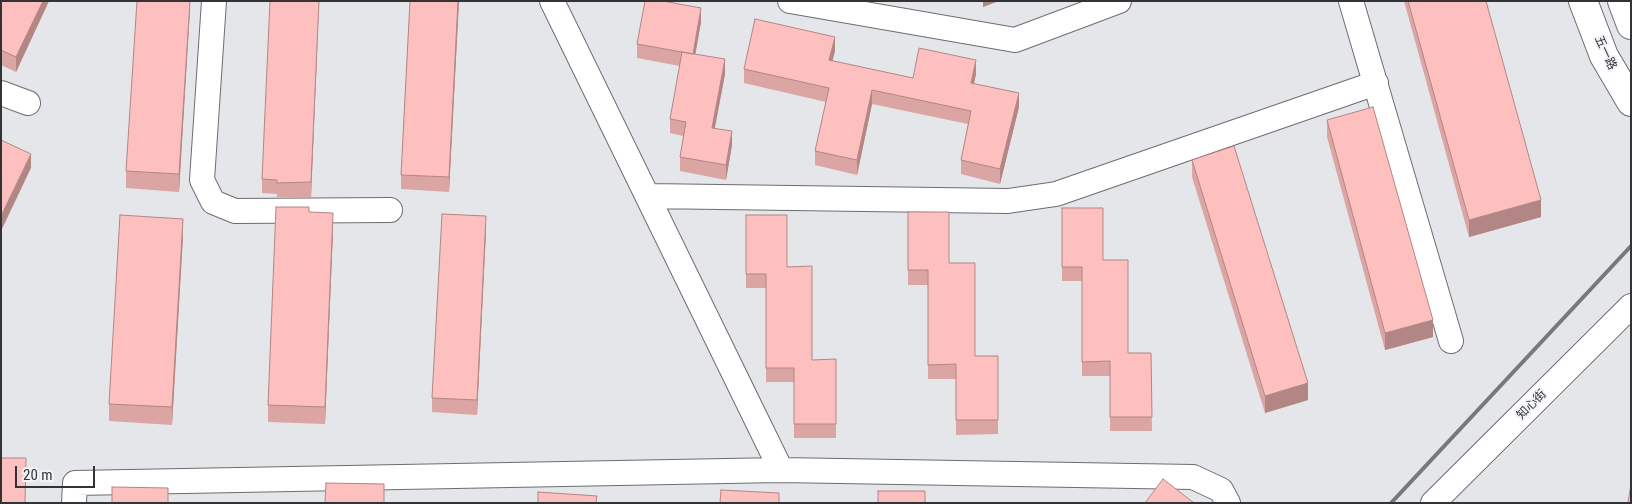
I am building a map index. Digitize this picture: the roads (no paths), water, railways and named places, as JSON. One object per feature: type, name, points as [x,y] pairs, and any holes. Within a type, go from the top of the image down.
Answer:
[{"type":"main road","name":"五一路","points":[[1583,1],[1604,56],[1631,102]]},
{"type":"main road","points":[[1622,1],[1631,25]]},
{"type":"street","points":[[214,1],[202,180],[213,202],[235,211],[390,210]]},
{"type":"street","points":[[552,1],[781,470]]},
{"type":"street","points":[[790,1],[1015,40],[1120,1]]},
{"type":"street","points":[[1351,1],[1451,341]]},
{"type":"street","points":[[648,196],[1008,201],[1056,194],[1376,83]]},
{"type":"street","points":[[1,93],[28,103]]},
{"type":"street","name":"知心街","points":[[1433,503],[1631,306]]},
{"type":"street","points":[[74,503],[74,482],[781,470],[1193,477],[1221,490],[1228,503]]},
{"type":"railway","points":[[1391,503],[1631,246]]}]
